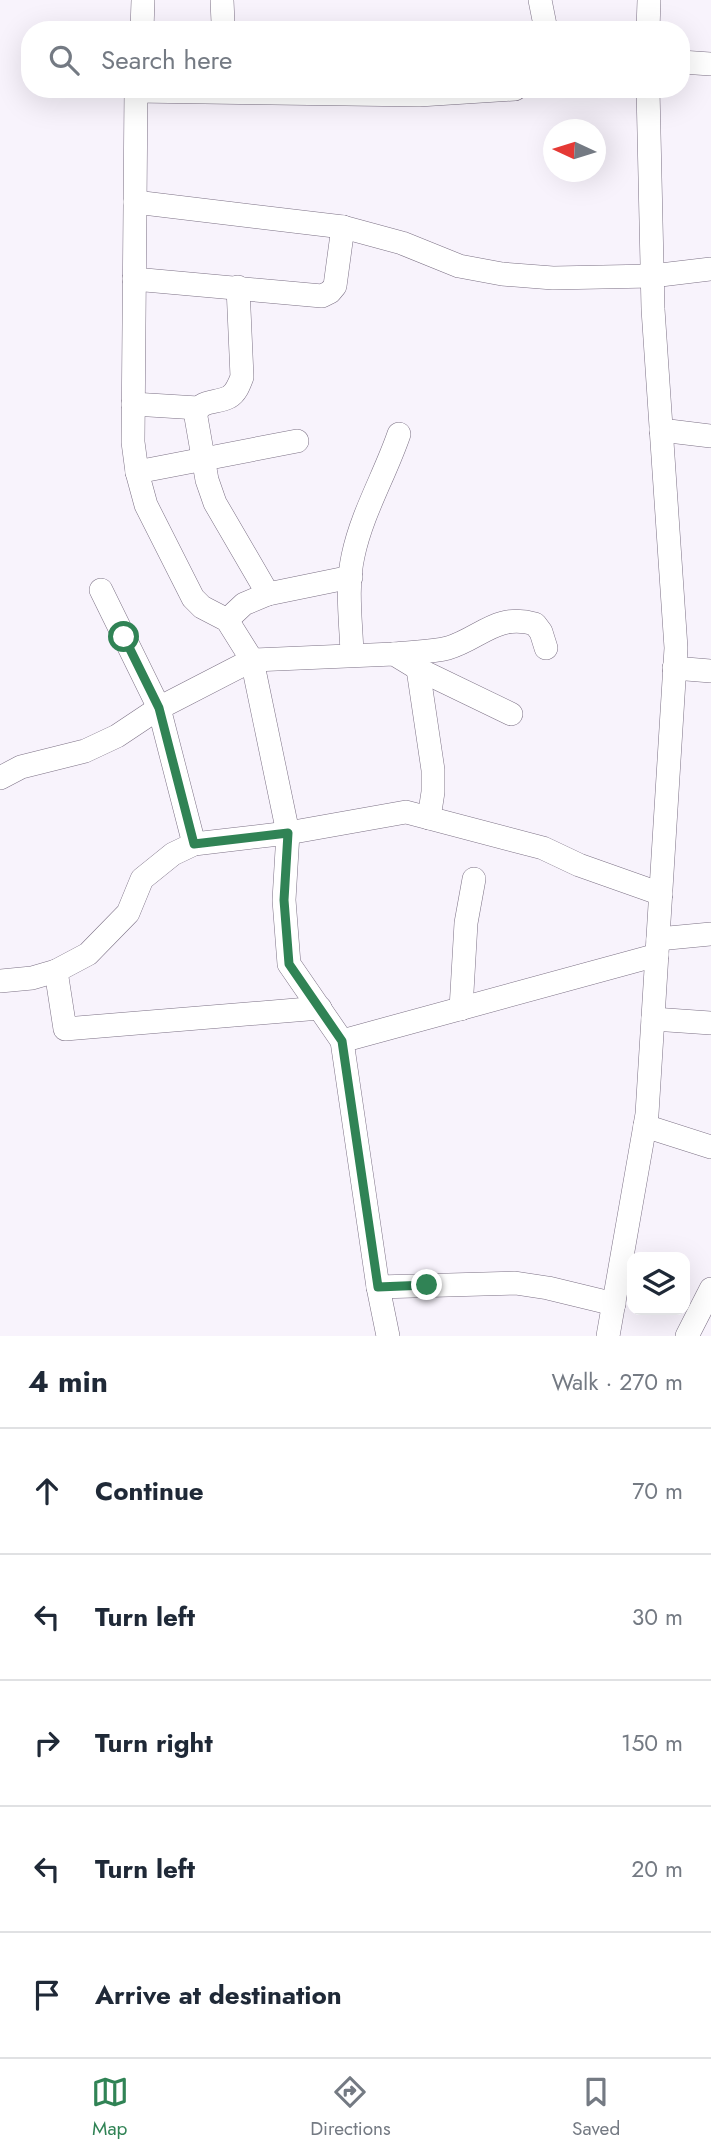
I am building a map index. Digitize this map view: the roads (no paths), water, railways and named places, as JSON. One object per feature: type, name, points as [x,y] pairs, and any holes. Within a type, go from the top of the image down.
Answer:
[{"type":"street","points":[[142,21],[143,0]]},
{"type":"street","points":[[222,0],[223,21]]},
{"type":"street","points":[[540,0],[544,21]]},
{"type":"street","points":[[648,21],[649,0]]},
{"type":"street","points":[[690,63],[711,64]]},
{"type":"street","points":[[136,98],[133,442],[137,472],[146,505],[193,598],[202,607],[227,620],[252,660],[288,833],[284,900],[289,964],[342,1041],[378,1287],[388,1336]]},
{"type":"street","points":[[608,1336],[645,1126],[676,648],[652,276],[648,98]]},
{"type":"street","points":[[135,202],[343,227],[402,243],[459,266],[502,274],[553,278],[652,276],[711,270]]},
{"type":"street","points":[[134,279],[322,296],[330,292],[337,277],[343,227]]},
{"type":"street","points":[[133,404],[198,408],[230,397],[242,377],[237,287]]},
{"type":"street","points":[[198,408],[196,417],[203,459],[215,503],[268,594]]},
{"type":"street","points":[[661,430],[711,436]]},
{"type":"street","points":[[352,654],[351,577],[359,532],[387,469],[399,434]]},
{"type":"street","points":[[137,472],[297,441]]},
{"type":"street","points":[[227,620],[244,604],[268,594],[351,577]]},
{"type":"street","points":[[100,590],[159,708],[194,844]]},
{"type":"street","points":[[0,778],[21,767],[85,751],[117,736],[159,708],[252,660],[394,654],[450,647],[487,628],[525,621],[535,624],[541,632],[546,648]]},
{"type":"street","points":[[394,654],[512,714]]},
{"type":"street","points":[[418,668],[433,770],[429,818]]},
{"type":"street","points":[[674,668],[711,671]]},
{"type":"street","points":[[0,981],[32,978],[56,971],[88,954],[128,913],[142,879],[173,854],[194,844],[288,833],[407,812],[543,848],[579,865],[661,894]]},
{"type":"street","points":[[461,1009],[466,923],[474,880]]},
{"type":"street","points":[[342,1041],[461,1009],[657,947],[711,933]]},
{"type":"street","points":[[56,971],[65,1029],[320,1008]]},
{"type":"street","points":[[653,1019],[711,1023]]},
{"type":"street","points":[[645,1126],[711,1147]]},
{"type":"street","points":[[378,1287],[515,1283],[614,1304]]},
{"type":"street","points":[[687,1336],[711,1289]]}]
